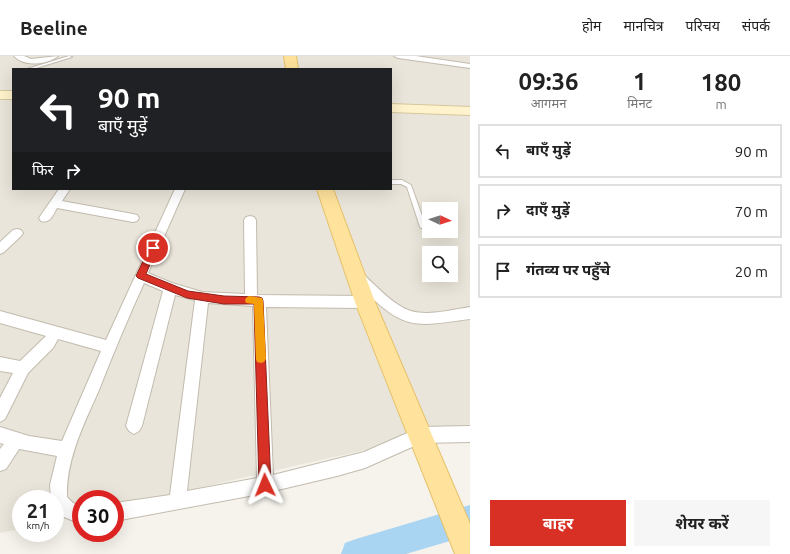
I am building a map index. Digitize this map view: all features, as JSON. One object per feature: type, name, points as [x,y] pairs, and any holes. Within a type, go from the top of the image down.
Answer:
[{"type":"main road","points":[[290,56],[292,68]]},
{"type":"main road","points":[[325,190],[365,302],[469,554]]},
{"type":"street","points":[[18,56],[24,61],[29,62],[54,56]]},
{"type":"street","points":[[398,56],[470,66]]},
{"type":"street","points":[[392,108],[470,111]]},
{"type":"street","points":[[45,218],[64,190]]},
{"type":"street","points":[[72,511],[66,509],[59,498],[60,477],[67,450],[109,347],[180,190]]},
{"type":"street","points":[[55,204],[133,218]]},
{"type":"street","points":[[250,220],[265,485]]},
{"type":"street","points":[[0,249],[17,233]]},
{"type":"street","points":[[354,273],[400,312],[408,316],[432,317],[470,313]]},
{"type":"street","points":[[141,276],[170,288],[202,297],[255,300],[365,302]]},
{"type":"street","points":[[134,426],[170,288]]},
{"type":"street","points":[[177,502],[202,297]]},
{"type":"street","points":[[0,317],[109,347]]},
{"type":"street","points":[[0,414],[23,368],[48,344],[55,332]]},
{"type":"street","points":[[0,364],[23,368]]},
{"type":"street","points":[[124,511],[265,485],[365,460],[421,435],[450,436],[470,434]]},
{"type":"street","points":[[0,435],[22,442],[67,450]]},
{"type":"street","points":[[0,463],[22,442]]},
{"type":"lane","points":[[32,68],[70,57]]},
{"type":"lane","points":[[392,182],[402,182],[409,186],[422,224]]},
{"type":"shaded area","points":[[0,56],[470,56],[470,426],[124,505],[124,490],[72,490],[72,517],[64,519],[64,490],[12,490],[12,531],[0,533]]},
{"type":"waterway","points":[[356,554],[470,520]]},
{"type":"slow traffic","points":[[249,300],[259,301],[261,359]]},
{"type":"route","points":[[153,248],[141,276],[187,294],[224,300],[259,301],[265,485]]}]
